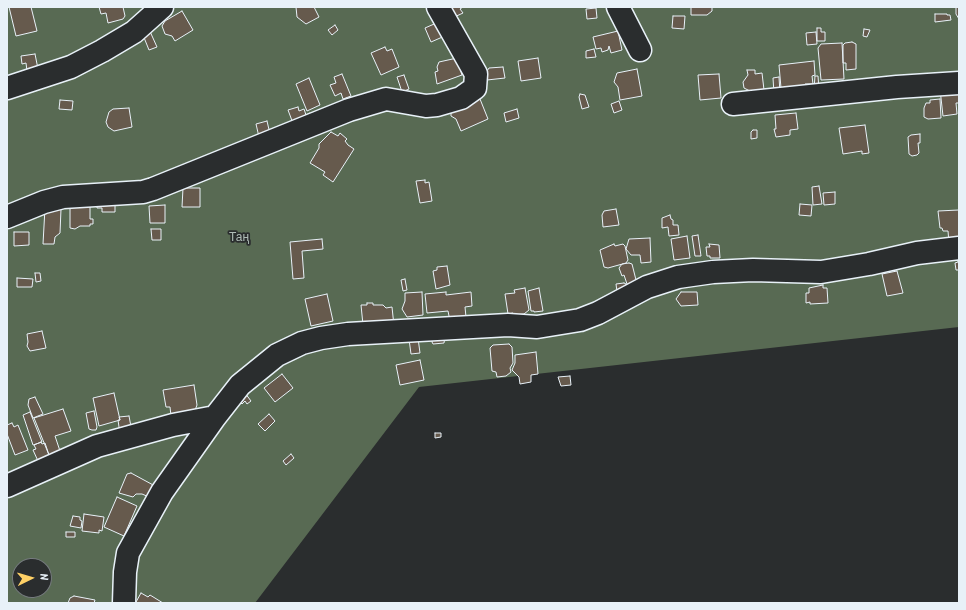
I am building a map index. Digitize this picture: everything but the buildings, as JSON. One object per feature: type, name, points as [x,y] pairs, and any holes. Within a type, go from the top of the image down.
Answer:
[{"type":"street","points":[[7,88],[71,66],[102,51],[134,32],[162,7]]},
{"type":"street","points":[[7,217],[44,202],[63,197],[143,192],[153,189],[349,110],[386,99],[426,106],[437,105],[461,98],[476,88],[476,74],[438,7]]},
{"type":"street","points":[[618,7],[640,50]]},
{"type":"street","points":[[733,104],[897,87],[959,83]]},
{"type":"street","points":[[124,603],[125,572],[128,552],[162,492],[215,417],[240,385],[264,363],[302,343],[321,338],[348,334],[508,325],[537,327],[580,320],[598,313],[647,287],[678,277],[713,272],[753,270],[821,272],[870,264],[917,253],[959,248]]},
{"type":"street","points":[[7,486],[97,446],[173,425],[215,417]]},
{"type":"green space","name":"Таң","points":[[7,7],[959,7],[959,327],[419,387],[255,603],[7,603]]}]
